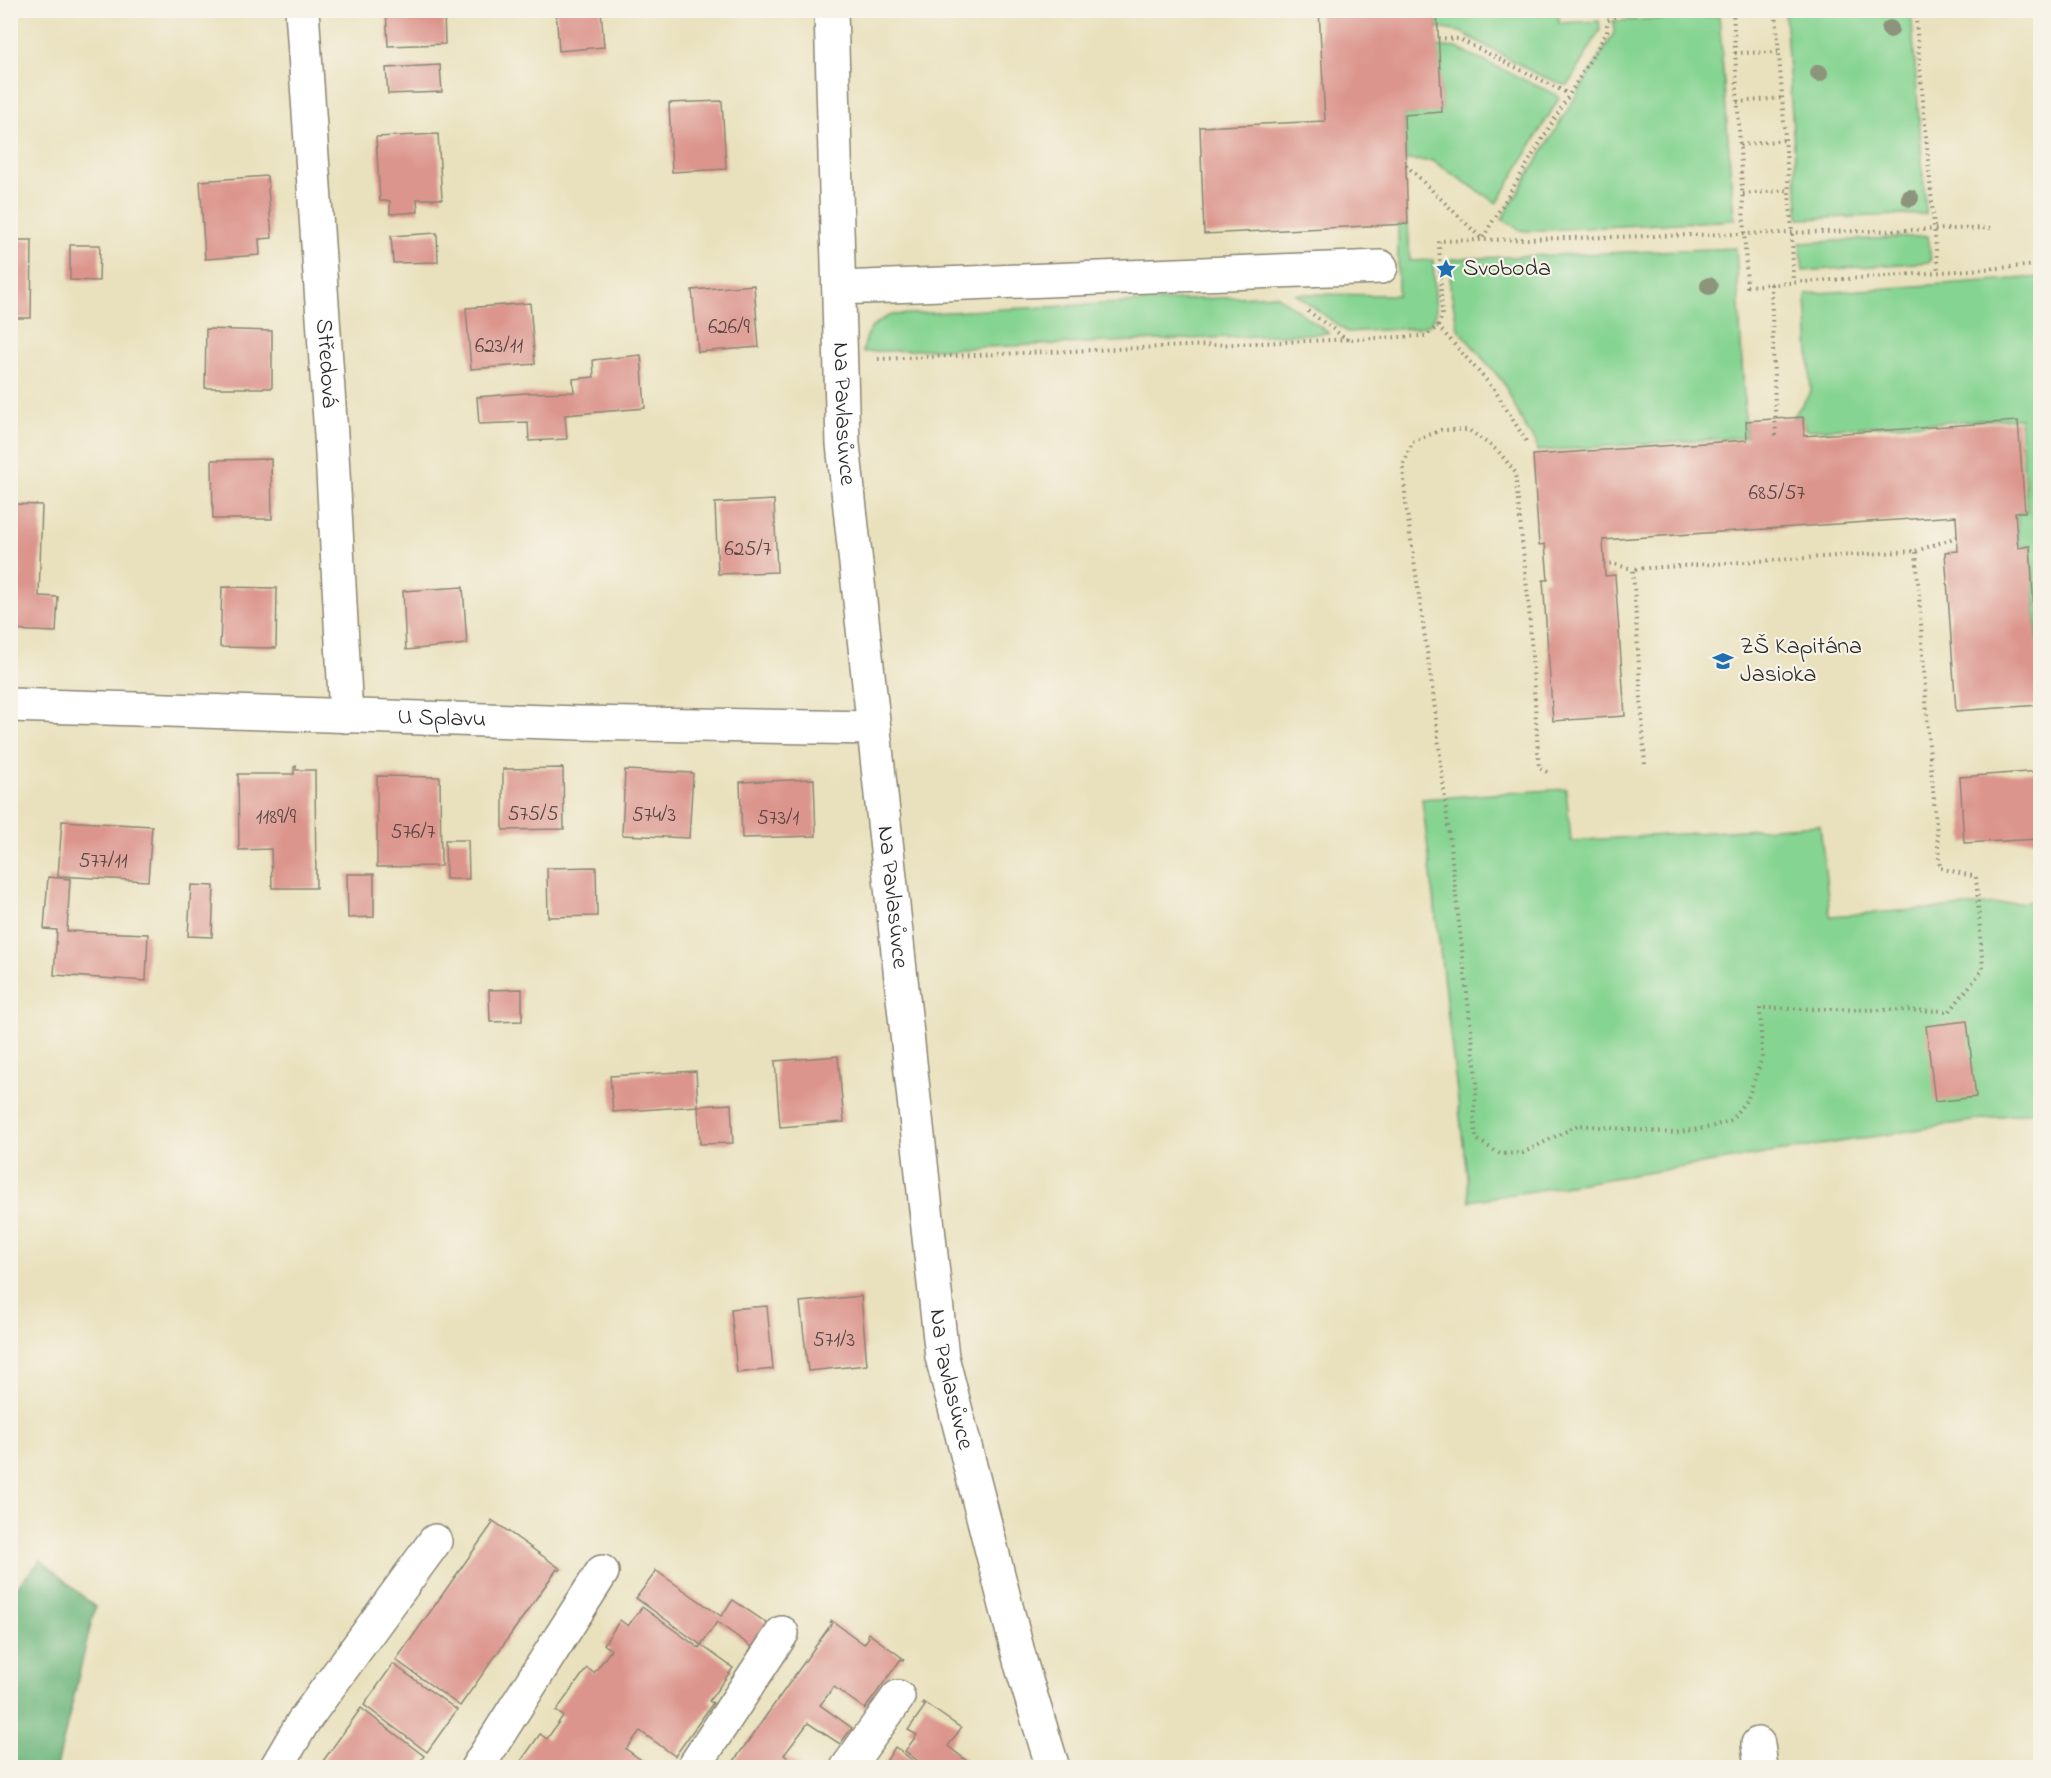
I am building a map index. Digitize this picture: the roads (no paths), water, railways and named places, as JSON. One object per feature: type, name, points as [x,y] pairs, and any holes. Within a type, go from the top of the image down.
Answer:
[{"type":"street","name":"Středová","points":[[302,10],[331,435],[346,716]]},
{"type":"street","name":"Na Pavlasůvce","points":[[831,10],[843,444],[942,1357],[1021,1664],[1053,1767]]},
{"type":"street","points":[[839,288],[1381,267]]},
{"type":"street","name":"U Splavu","points":[[10,705],[579,723],[874,728]]},
{"type":"street","points":[[276,1767],[303,1722],[435,1541]]},
{"type":"street","points":[[477,1767],[602,1572]]},
{"type":"street","points":[[693,1767],[782,1633]]},
{"type":"street","points":[[847,1767],[898,1696]]},
{"type":"place","name":"Svoboda","points":[[1446,269]]},
{"type":"place","name":"ZŠ Kapitána Jasioka","points":[[1723,661]]}]
